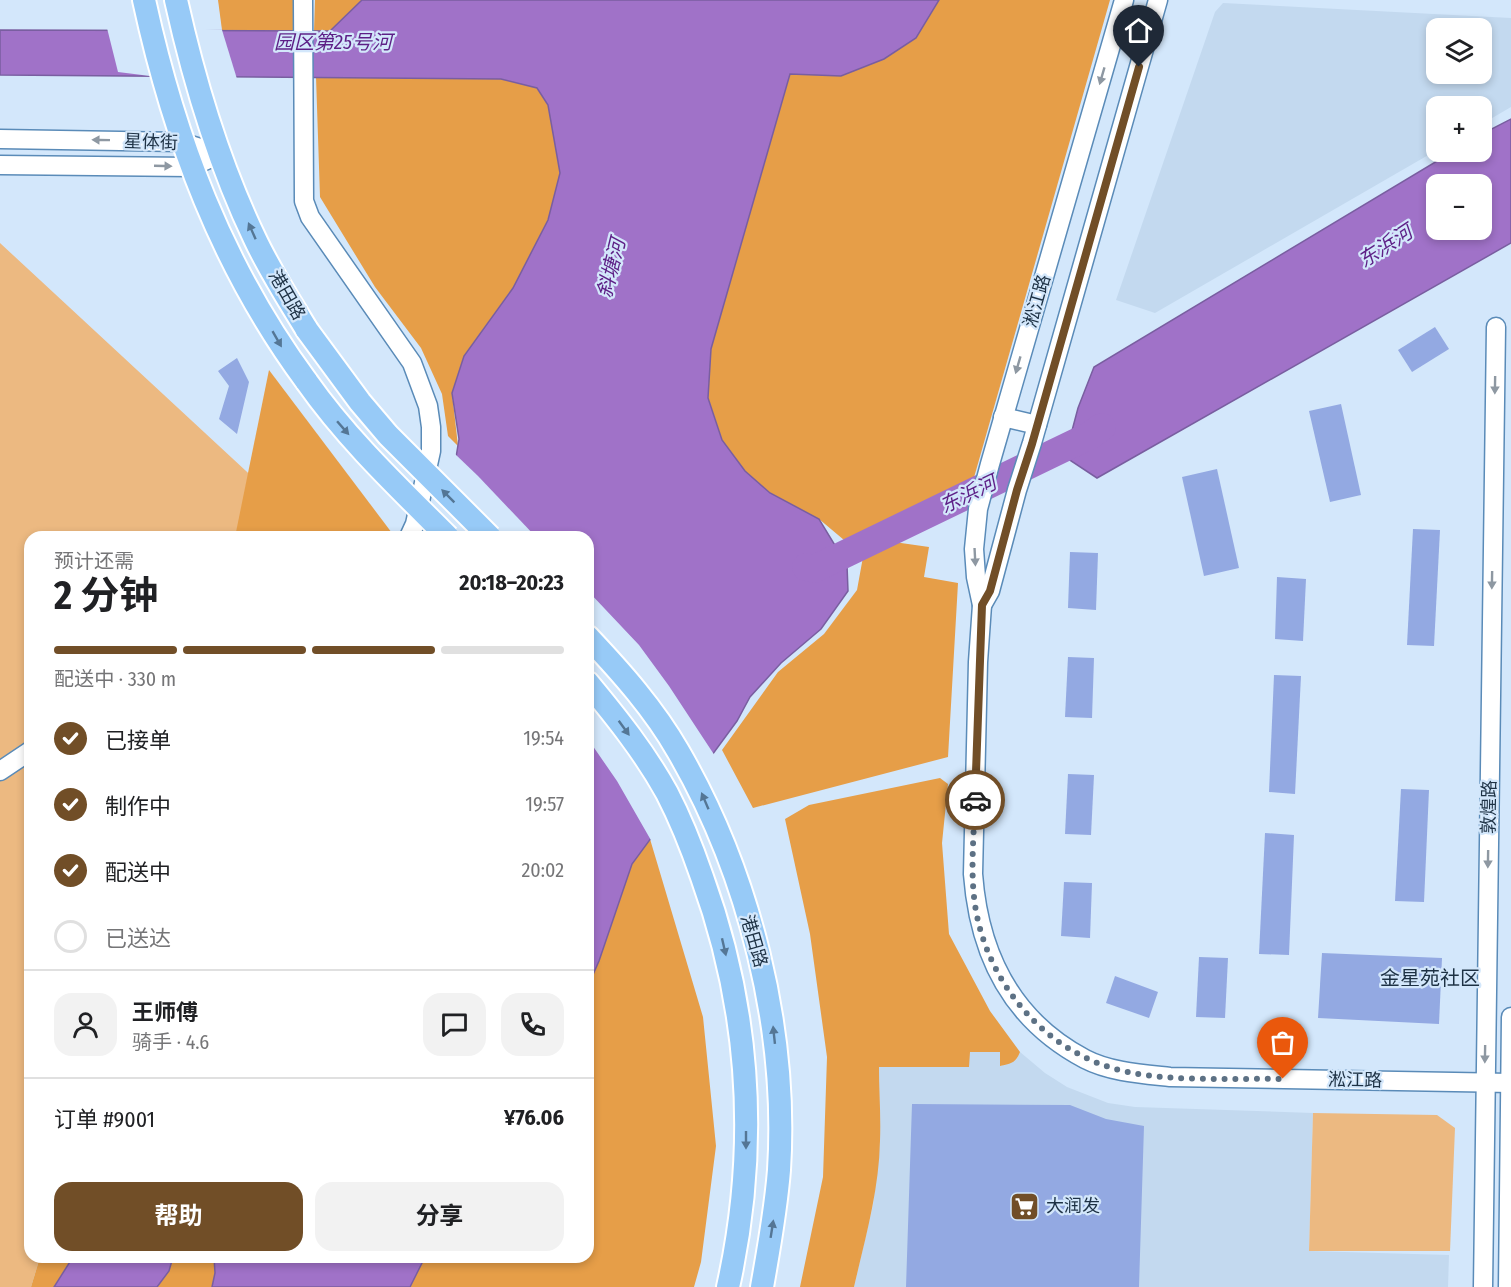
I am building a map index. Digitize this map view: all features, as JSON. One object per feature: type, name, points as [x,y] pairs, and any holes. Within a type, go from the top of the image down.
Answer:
[{"type":"main road","name":"港田路","points":[[144,0],[181,142],[225,246],[250,294],[282,349],[324,406],[442,531]]},
{"type":"main road","name":"港田路","points":[[176,0],[195,79],[220,153],[255,238],[278,283],[307,330],[388,435],[484,531]]},
{"type":"main road","name":"港田路","points":[[594,643],[626,678],[677,749],[701,794],[727,855],[762,966],[774,1026],[779,1088],[779,1170],[762,1287]]},
{"type":"main road","name":"港田路","points":[[594,691],[634,742],[666,793],[690,842],[719,925],[740,1025],[746,1094],[746,1152],[741,1211],[728,1287]]},
{"type":"street","points":[[303,0],[304,201],[310,217],[412,363],[428,406],[431,427],[430,451],[412,531]]},
{"type":"street","name":"淞江路","points":[[1124,0],[978,509],[974,549],[976,577],[982,605],[973,863],[975,905],[987,950],[1018,1005],[1050,1036],[1086,1060],[1128,1072],[1170,1077],[1511,1083]]},
{"type":"street","name":"淞江路","points":[[982,605],[990,591],[1158,0]]},
{"type":"street","name":"星体街","points":[[0,140],[181,142],[220,153]]},
{"type":"street","name":"星体街","points":[[0,165],[191,167],[220,153]]},
{"type":"street","name":"敦煌路","points":[[1483,1287],[1485,1083],[1503,414],[1496,327]]},
{"type":"street","points":[[1003,417],[1037,425]]},
{"type":"street","points":[[0,771],[24,755]]},
{"type":"street","points":[[1508,1287],[1511,1017]]},
{"type":"shaded area","points":[[218,0],[294,0],[294,31],[222,30]]},
{"type":"shaded area","points":[[315,0],[362,0],[330,31],[314,31]]},
{"type":"shaded area","points":[[939,0],[1110,0],[973,481],[844,540],[819,519],[770,493],[745,471],[722,440],[708,398],[711,349],[790,74],[841,76],[916,38]]},
{"type":"shaded area","points":[[1223,3],[1511,18],[1511,107],[1492,118],[1492,96],[1426,96],[1426,156],[1155,313],[1116,300],[1215,12]]},
{"type":"shaded area","points":[[316,77],[501,79],[537,88],[548,105],[560,173],[548,220],[513,288],[464,356],[452,393],[458,446],[448,436],[442,394],[421,348],[375,287],[320,197]]},
{"type":"shaded area","points":[[0,243],[259,483],[246,531],[24,531],[24,1263],[38,1263],[31,1287],[0,1287]]},
{"type":"shaded area","points":[[269,370],[390,531],[236,531]]},
{"type":"shaded area","points":[[887,541],[929,547],[924,577],[958,583],[948,757],[753,808],[722,750],[778,672],[824,634],[857,590],[863,557]]},
{"type":"shaded area","points":[[940,778],[948,784],[942,843],[949,934],[990,1011],[1020,1052],[1013,1062],[1000,1066],[1000,1052],[970,1052],[969,1067],[879,1067],[880,1132],[877,1178],[854,1287],[800,1287],[823,1177],[827,1057],[810,934],[785,819],[809,805]]},
{"type":"shaded area","points":[[650,839],[703,1017],[716,1146],[701,1262],[694,1287],[410,1287],[422,1263],[594,1263],[594,972],[631,864]]},
{"type":"shaded area","points":[[969,1052],[1000,1052],[1001,1066],[1016,1060],[1020,1052],[1045,1073],[1067,1087],[1108,1103],[1135,1107],[1313,1113],[1309,1251],[1449,1255],[1448,1287],[854,1287],[873,1205],[880,1142],[879,1067],[968,1067]]},
{"type":"shaded area","points":[[1313,1113],[1437,1115],[1455,1128],[1450,1251],[1309,1251]]},
{"type":"shaded area","points":[[38,1263],[69,1263],[54,1287],[31,1287]]},
{"type":"shaded area","points":[[171,1263],[214,1263],[212,1287],[157,1287],[169,1271]]},
{"type":"water","points":[[362,0],[939,0],[916,38],[884,59],[841,76],[790,74],[711,349],[708,398],[722,440],[745,471],[770,493],[819,519],[847,565],[848,591],[821,629],[781,663],[750,697],[737,721],[632,864],[594,972],[594,531],[444,531],[459,439],[452,393],[464,356],[513,288],[548,220],[560,173],[548,105],[537,88],[501,79],[0,75],[0,30],[330,31]]},
{"type":"water","points":[[1511,119],[1511,243],[1097,478],[1065,457],[1078,408],[1094,367],[1435,162],[1492,162],[1492,129]]},
{"type":"water","points":[[69,1263],[171,1263],[169,1271],[157,1287],[54,1287]]},
{"type":"water","points":[[214,1263],[422,1263],[410,1287],[212,1287]]},
{"type":"pier","points":[[107,28],[222,30],[237,79],[174,79],[118,72]]},
{"type":"pier","points":[[454,453],[530,531],[441,531]]},
{"type":"pier","points":[[594,597],[639,645],[715,756],[652,842],[617,781],[594,748]]},
{"type":"building","points":[[1435,327],[1449,349],[1412,372],[1398,350]]},
{"type":"building","points":[[237,358],[249,382],[237,434],[219,419],[229,386],[218,371]]},
{"type":"building","points":[[1341,404],[1361,495],[1330,502],[1309,411]]},
{"type":"building","points":[[1217,469],[1239,568],[1204,576],[1182,477]]},
{"type":"building","points":[[1413,529],[1440,530],[1434,646],[1407,645]]},
{"type":"building","points":[[1070,552],[1098,553],[1096,610],[1068,608]]},
{"type":"building","points":[[1277,577],[1306,579],[1303,641],[1275,639]]},
{"type":"building","points":[[1068,657],[1094,658],[1092,718],[1065,717]]},
{"type":"building","points":[[1274,675],[1301,676],[1295,794],[1269,792]]},
{"type":"building","points":[[1068,774],[1094,775],[1091,835],[1065,834]]},
{"type":"building","points":[[1401,789],[1429,790],[1424,902],[1395,901]]},
{"type":"building","points":[[1265,833],[1294,835],[1289,955],[1259,954]]},
{"type":"building","points":[[1064,882],[1092,883],[1090,938],[1061,936]]},
{"type":"building","points":[[1322,953],[1442,958],[1439,1024],[1318,1018]]},
{"type":"building","points":[[1199,957],[1228,958],[1225,1018],[1196,1017]]},
{"type":"building","points":[[1115,976],[1158,992],[1149,1018],[1106,1003]]},
{"type":"building","name":"大润发","points":[[912,1104],[1070,1105],[1106,1119],[1144,1126],[1139,1287],[906,1287]]},
{"type":"waterway","name":"东浜河","points":[[806,567],[814,569],[1089,436],[1102,427]]},
{"type":"way so far","points":[[975,800],[973,874],[975,905],[987,950],[1018,1005],[1050,1036],[1086,1060],[1128,1072],[1170,1077],[1283,1079]]},
{"type":"place","name":"大润发","points":[[1025,1206]]},
{"type":"district","name":"金星苑社区","points":[[1430,978]]},
{"type":"route","points":[[975,800],[978,662],[982,605],[990,591],[1139,67]]},
{"type":"water label","name":"园区第25号河","points":[[333,42]]},
{"type":"water label","name":"斜塘河","points":[[611,268]]}]
